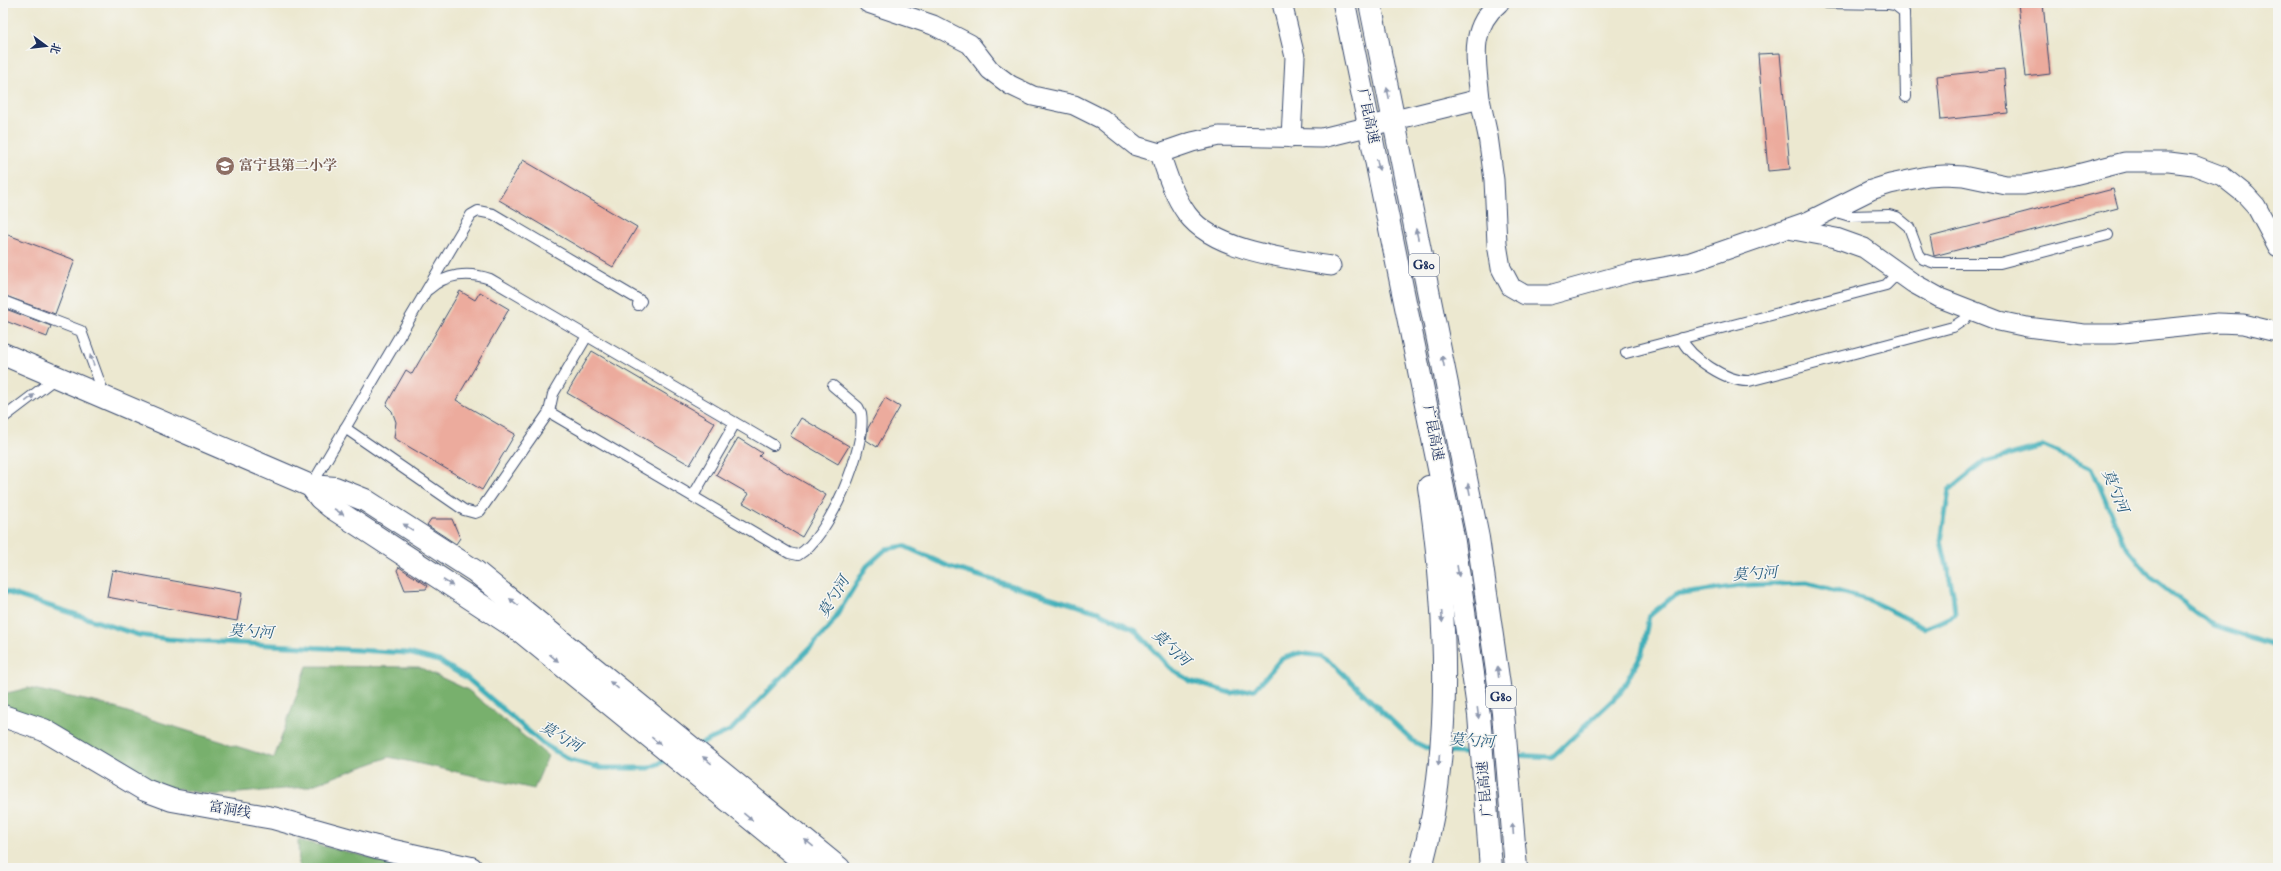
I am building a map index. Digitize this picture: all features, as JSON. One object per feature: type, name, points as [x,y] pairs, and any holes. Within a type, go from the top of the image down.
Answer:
[{"type":"main road","points":[[1337,3],[1354,48]]},
{"type":"main road","name":"广昆高速","points":[[1344,3],[1385,200],[1444,534],[1479,716],[1491,868]]},
{"type":"main road","name":"广昆高速","points":[[1370,3],[1476,527],[1492,625],[1503,713],[1516,868]]},
{"type":"main road","points":[[1376,3],[1378,43]]},
{"type":"main road","points":[[3,354],[105,396],[311,486],[320,498],[331,507],[519,630],[635,713],[728,788],[839,868]]},
{"type":"main road","points":[[1421,868],[1431,818],[1443,722],[1444,534]]},
{"type":"main road","name":"富洞线","points":[[3,716],[44,730],[158,796],[172,800],[273,818],[370,845],[471,868]]},
{"type":"main road","points":[[728,788],[811,868]]},
{"type":"street","points":[[868,3],[933,25],[970,44],[990,70],[1010,85],[1033,96],[1074,106],[1102,118],[1136,146],[1160,153],[1192,142],[1219,136],[1322,138],[1480,99]]},
{"type":"street","points":[[1282,3],[1295,57],[1291,138]]},
{"type":"street","points":[[1499,3],[1488,12],[1478,35],[1476,47],[1480,99],[1488,136],[1494,180],[1497,244],[1501,268],[1507,282],[1518,292],[1534,296],[1549,295],[1629,273],[1690,262],[1787,229],[1832,210],[1871,190],[1928,176],[1963,176],[1996,184],[2024,185],[2070,176],[2125,162],[2169,162],[2208,170],[2235,185],[2256,206],[2278,247]]},
{"type":"street","points":[[1160,153],[1176,196],[1188,216],[1209,234],[1247,249],[1331,266]]},
{"type":"street","points":[[1787,229],[1836,238],[1864,248],[1940,298],[1968,311],[1999,321],[2063,333],[2114,334],[2218,323],[2243,324],[2272,331]]},
{"type":"lane","points":[[1826,3],[1889,4],[1900,8],[1904,12],[1906,97]]},
{"type":"lane","points":[[1832,210],[1850,216],[1897,216],[1909,227],[1919,254],[1923,259],[1935,263],[2000,263],[2108,235]]},
{"type":"lane","points":[[311,486],[466,220],[478,211],[493,214],[641,301],[638,305]]},
{"type":"lane","points":[[1626,353],[1886,284],[1899,272]]},
{"type":"lane","points":[[420,300],[433,285],[446,278],[460,274],[480,275],[490,279],[773,445]]},
{"type":"lane","points":[[3,301],[81,331],[105,396]]},
{"type":"lane","points":[[1681,338],[1689,352],[1730,379],[1749,381],[1953,327],[1965,319],[1968,311]]},
{"type":"lane","points":[[345,428],[464,510],[475,513],[485,506],[549,412],[553,394],[587,336]]},
{"type":"lane","points":[[3,418],[57,377]]},
{"type":"lane","points":[[549,412],[789,553],[798,555],[802,553],[830,518],[849,481],[855,460],[861,413],[858,407],[833,386]]},
{"type":"lane","points":[[692,496],[735,423]]},
{"type":"green space","points":[[307,666],[419,667],[468,690],[548,756],[534,789],[389,757],[307,787],[216,795],[161,787],[3,709],[3,694],[28,688],[99,703],[274,758]]},
{"type":"green space","points":[[298,840],[414,868],[299,868]]},
{"type":"building","points":[[2018,3],[2043,3],[2050,74],[2026,77]]},
{"type":"building","points":[[1780,53],[1790,169],[1768,171],[1758,54]]},
{"type":"building","points":[[2004,69],[2008,113],[1941,120],[1937,76]]},
{"type":"building","points":[[523,160],[637,227],[613,267],[499,200]]},
{"type":"building","points":[[2113,189],[2118,208],[1934,256],[1930,237]]},
{"type":"building","points":[[3,233],[75,260],[55,314],[3,295]]},
{"type":"building","points":[[460,291],[475,300],[480,292],[509,309],[456,400],[515,434],[482,490],[394,438],[396,422],[392,411],[386,405],[406,370],[412,374]]},
{"type":"building","points":[[3,308],[51,326],[47,337],[3,320]]},
{"type":"building","points":[[592,351],[715,423],[690,465],[567,393]]},
{"type":"building","points":[[885,398],[900,407],[877,447],[866,440],[868,428]]},
{"type":"building","points":[[801,418],[849,446],[838,464],[790,436]]},
{"type":"building","points":[[738,438],[762,453],[759,456],[826,495],[802,537],[743,503],[749,494],[716,475]]},
{"type":"building","points":[[431,519],[452,519],[460,538],[456,544],[427,525]]},
{"type":"building","points":[[399,567],[428,586],[426,589],[405,590],[397,570]]},
{"type":"building","points":[[112,570],[242,593],[237,621],[107,597]]},
{"type":"waterway","name":"莫勺河","points":[[1511,755],[1552,757],[1620,693],[1642,653],[1649,616],[1675,595],[1747,585],[1807,583],[1869,600],[1926,628],[1955,615],[1953,593],[1941,541],[1949,490],[1984,462],[2043,446],[2092,468],[2123,542],[2153,579],[2214,626],[2278,647]]},
{"type":"waterway","name":"莫勺河","points":[[698,745],[731,730],[829,628],[867,566],[886,549],[904,546],[950,567],[1098,612],[1134,629],[1170,668],[1190,681],[1231,693],[1255,689],[1281,659],[1299,653],[1320,656],[1336,667],[1414,742],[1435,752]]},
{"type":"waterway","name":"莫勺河","points":[[3,591],[139,635],[168,639],[408,653],[439,661],[467,678],[542,743],[570,760],[601,768],[649,768],[669,759]]},
{"type":"waterway","name":"莫勺河","points":[[1445,752],[1477,754]]},
{"type":"place","name":"富宁县第二小学","points":[[225,166]]}]
